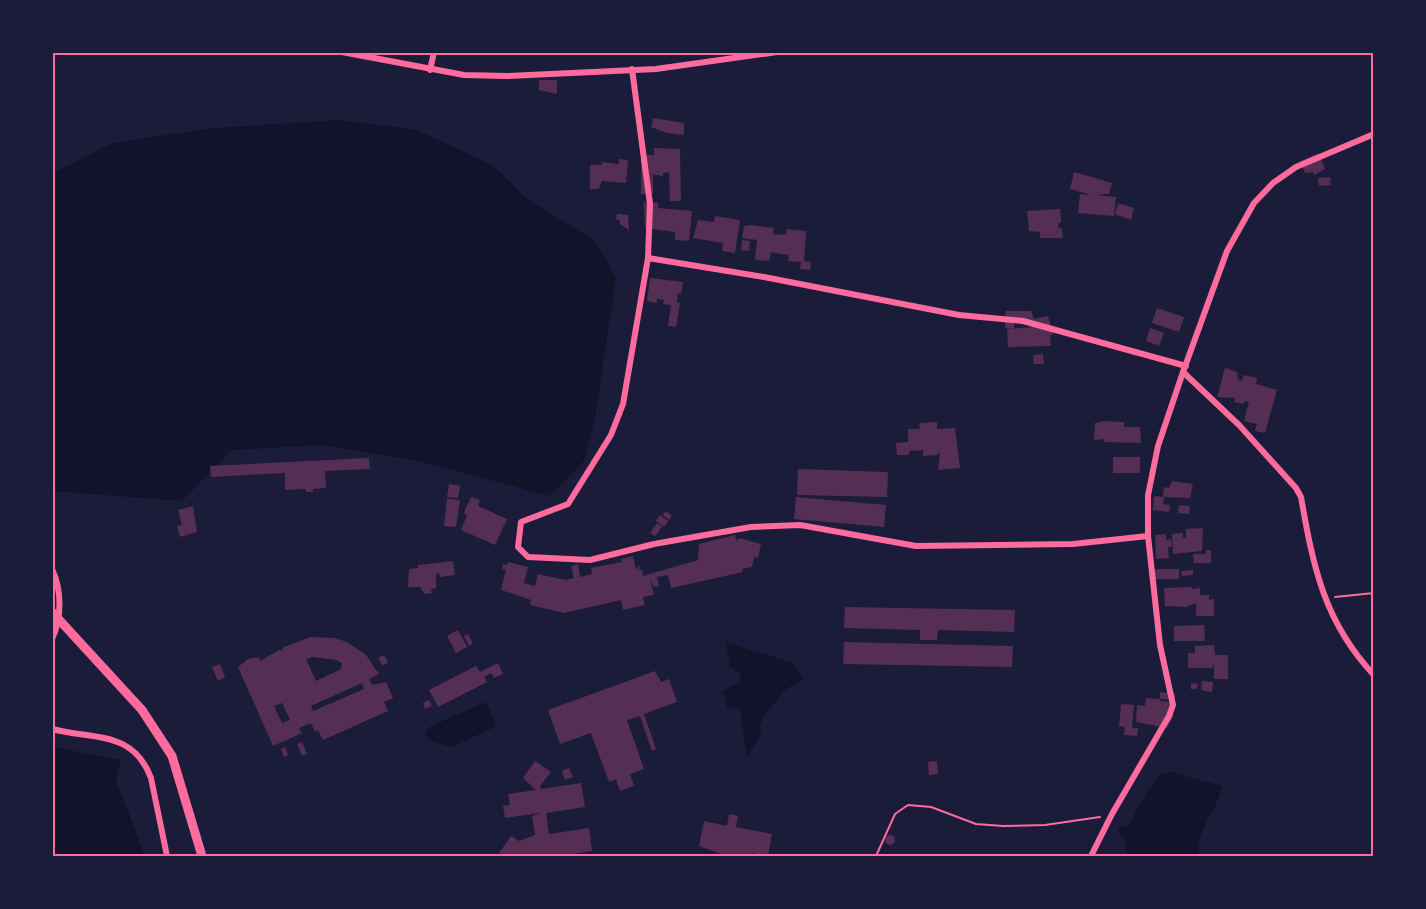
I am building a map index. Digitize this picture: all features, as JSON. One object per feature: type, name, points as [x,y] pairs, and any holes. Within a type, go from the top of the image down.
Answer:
[{"type":"street","points":[[342,52],[430,70],[465,75],[507,76],[632,69],[737,59],[777,52]]},
{"type":"street","points":[[430,70],[434,52]]},
{"type":"street","points":[[632,69],[650,204],[648,258],[623,404],[611,435],[568,504],[521,522],[518,547],[528,557],[590,560],[654,544],[751,527],[800,525],[916,546],[1072,544],[1148,536]]},
{"type":"street","points":[[1091,856],[1173,705],[1160,645],[1148,536],[1150,478],[1184,369],[1227,251],[1254,203],[1273,183],[1296,167],[1374,134]]},
{"type":"street","points":[[648,258],[764,277],[959,315],[1023,321],[1184,369],[1296,488],[1324,599],[1359,659],[1374,675]]},
{"type":"street","points":[[52,569],[60,602],[52,639]]},
{"type":"street","points":[[56,615],[142,710],[172,756],[202,856]]},
{"type":"street","points":[[52,729],[128,744],[146,766],[151,778],[167,856]]},
{"type":"path","points":[[1324,599],[1374,593]]},
{"type":"path","points":[[876,856],[894,814],[908,805],[931,807],[976,824],[1003,826],[1045,825],[1112,814]]},
{"type":"shaded area","points":[[340,120],[417,130],[492,165],[526,198],[595,241],[616,277],[595,418],[584,461],[550,496],[419,461],[322,445],[231,450],[182,501],[53,491],[55,172],[112,143],[215,128]]},
{"type":"shaded area","points":[[726,642],[793,663],[804,679],[786,689],[764,716],[760,725],[761,734],[747,757],[740,710],[727,707],[723,691],[739,682],[741,673],[730,667]]},
{"type":"shaded area","points":[[486,702],[497,726],[452,747],[429,740],[425,733],[431,726]]},
{"type":"shaded area","points":[[52,747],[121,760],[116,780],[145,856],[53,856]]},
{"type":"shaded area","points":[[1171,772],[1222,786],[1204,827],[1198,856],[1126,856],[1125,839],[1118,831],[1121,826],[1128,827],[1146,793],[1161,774]]},
{"type":"building","points":[[539,80],[557,80],[557,94],[539,90]]},
{"type":"building","points":[[653,118],[684,123],[684,135],[667,133],[651,127]]},
{"type":"building","points":[[654,148],[680,149],[681,201],[670,201],[669,172],[663,173],[663,176],[645,173],[653,175],[653,194],[641,194],[641,155],[654,155]]},
{"type":"building","points":[[1319,153],[1325,169],[1314,175],[1313,172],[1305,173],[1300,161]]},
{"type":"building","points":[[619,159],[628,160],[626,183],[602,181],[599,189],[590,189],[590,165],[602,165],[602,162],[619,164]]},
{"type":"building","points":[[1074,172],[1112,183],[1109,194],[1096,195],[1116,197],[1114,216],[1078,213],[1080,194],[1092,195],[1070,189]]},
{"type":"building","points":[[1330,177],[1331,185],[1319,186],[1318,178]]},
{"type":"building","points":[[644,202],[658,203],[658,208],[692,211],[689,241],[675,240],[675,232],[645,228]]},
{"type":"building","points":[[1118,203],[1134,208],[1131,220],[1115,214]]},
{"type":"building","points":[[1060,209],[1061,223],[1058,223],[1059,229],[1062,228],[1063,238],[1040,238],[1040,232],[1029,231],[1027,211]]},
{"type":"building","points":[[617,214],[628,215],[629,230],[620,224],[620,220],[616,220]]},
{"type":"building","points":[[715,216],[740,220],[735,253],[722,251],[723,243],[693,238],[698,220],[714,222]]},
{"type":"building","points":[[744,226],[774,228],[773,234],[777,235],[786,234],[787,229],[806,231],[804,261],[811,262],[810,270],[800,269],[801,262],[788,261],[789,255],[771,252],[769,261],[755,260],[757,240],[742,238]]},
{"type":"building","points":[[742,240],[750,241],[749,251],[741,250]]},
{"type":"building","points":[[650,278],[683,282],[681,294],[678,293],[677,303],[680,303],[676,327],[668,326],[671,305],[663,304],[664,300],[657,299],[657,303],[647,301]]},
{"type":"building","points":[[1157,308],[1184,317],[1179,332],[1152,323]]},
{"type":"building","points":[[1006,311],[1031,311],[1034,319],[1048,316],[1053,335],[1050,335],[1051,346],[1008,347],[1007,329],[1011,329],[1005,328]],"holes":[[[1014,321],[1032,322],[1033,327],[1014,328]]]},
{"type":"building","points":[[1150,328],[1164,333],[1159,346],[1146,341]]},
{"type":"building","points":[[1043,354],[1044,364],[1034,364],[1033,355]]},
{"type":"building","points":[[1225,368],[1237,372],[1238,379],[1242,381],[1244,375],[1257,378],[1256,384],[1277,390],[1265,433],[1255,431],[1257,424],[1244,421],[1249,402],[1245,401],[1244,404],[1234,402],[1235,398],[1217,397]]},
{"type":"building","points":[[937,422],[937,429],[955,428],[960,468],[938,470],[940,452],[937,455],[923,456],[923,450],[909,451],[909,455],[897,455],[896,443],[908,442],[908,429],[920,429],[919,423]]},
{"type":"building","points":[[1124,422],[1124,427],[1140,427],[1141,443],[1094,440],[1095,423]]},
{"type":"building","points":[[1113,457],[1140,457],[1140,473],[1113,473]]},
{"type":"building","points":[[369,458],[370,469],[325,471],[326,488],[313,489],[313,492],[306,492],[305,489],[285,490],[285,473],[211,477],[210,466]]},
{"type":"building","points":[[798,469],[888,472],[887,497],[797,495]]},
{"type":"building","points":[[1172,481],[1193,484],[1190,498],[1163,497],[1164,487],[1169,488]]},
{"type":"building","points":[[449,484],[460,486],[458,498],[447,497]]},
{"type":"building","points":[[1154,496],[1164,497],[1163,504],[1170,505],[1169,512],[1153,510]]},
{"type":"building","points":[[471,497],[480,500],[478,506],[507,519],[495,545],[461,530],[467,515],[464,513],[468,503],[473,503],[469,502]]},
{"type":"building","points":[[796,497],[886,505],[884,527],[794,519]]},
{"type":"building","points":[[447,499],[460,500],[456,527],[444,526]]},
{"type":"building","points":[[1179,505],[1190,506],[1189,514],[1178,513]]},
{"type":"building","points":[[193,506],[197,532],[180,537],[177,526],[182,525],[178,510]]},
{"type":"building","points":[[666,511],[672,516],[669,520],[663,515]]},
{"type":"building","points":[[660,515],[668,521],[664,527],[656,521]]},
{"type":"building","points":[[657,523],[662,527],[655,536],[650,533]]},
{"type":"building","points":[[1203,528],[1202,551],[1173,554],[1172,534],[1183,533],[1183,538],[1186,538],[1186,529]]},
{"type":"building","points":[[1166,534],[1166,540],[1171,539],[1172,547],[1168,547],[1169,558],[1156,559],[1155,535]]},
{"type":"building","points":[[735,535],[737,541],[739,538],[761,544],[758,558],[754,557],[752,567],[742,569],[743,572],[671,588],[668,575],[657,577],[659,586],[654,587],[650,579],[654,595],[643,597],[645,605],[623,610],[621,600],[564,613],[530,605],[531,600],[501,590],[506,570],[502,569],[503,564],[507,565],[508,562],[528,567],[524,583],[535,586],[538,574],[566,580],[574,578],[571,566],[578,564],[580,577],[592,574],[591,568],[622,562],[621,559],[633,556],[636,569],[640,565],[639,570],[642,570],[643,576],[698,560],[699,544]]},
{"type":"building","points":[[1206,550],[1211,550],[1211,563],[1194,563],[1193,554],[1206,554]]},
{"type":"building","points":[[453,561],[455,575],[440,577],[439,573],[436,574],[436,588],[431,589],[432,593],[425,594],[420,587],[408,587],[409,569],[418,568],[418,565]]},
{"type":"building","points":[[1155,569],[1179,569],[1179,579],[1155,579]]},
{"type":"building","points":[[1193,570],[1193,575],[1182,576],[1181,571]]},
{"type":"building","points":[[1192,587],[1192,589],[1200,588],[1200,595],[1209,595],[1209,600],[1214,599],[1214,616],[1196,616],[1196,603],[1186,607],[1165,606],[1164,588]]},
{"type":"building","points":[[845,607],[1015,610],[1014,632],[938,630],[937,640],[920,640],[920,630],[844,628]]},
{"type":"building","points":[[1204,625],[1205,641],[1174,641],[1174,626]]},
{"type":"building","points":[[458,630],[467,647],[456,653],[447,636]]},
{"type":"building","points":[[468,634],[473,643],[469,646],[464,636]]},
{"type":"building","points":[[310,637],[335,638],[347,642],[366,655],[379,674],[369,679],[372,685],[386,682],[393,698],[384,702],[388,711],[323,740],[318,730],[315,732],[311,723],[299,728],[302,733],[273,746],[238,667],[248,659],[259,657],[260,661],[279,650],[283,651],[282,648]],"holes":[[[313,657],[336,660],[342,663],[341,669],[316,681],[306,659]],[[362,683],[364,689],[313,711],[311,706]],[[282,703],[290,720],[282,723],[274,706]]]},
{"type":"building","points":[[844,642],[1013,646],[1012,667],[843,664]]},
{"type":"building","points":[[1214,645],[1215,655],[1228,655],[1228,679],[1214,679],[1214,664],[1212,668],[1188,668],[1188,653],[1195,653],[1195,646]]},
{"type":"building","points":[[384,655],[388,663],[382,665],[378,658]]},
{"type":"building","points":[[498,663],[503,674],[494,678],[491,673],[484,677],[487,682],[438,707],[429,690],[476,666],[480,672]]},
{"type":"building","points":[[220,664],[225,677],[218,681],[212,667]]},
{"type":"building","points":[[655,671],[661,682],[669,679],[677,702],[644,714],[656,749],[652,751],[640,716],[627,720],[644,769],[630,774],[634,786],[620,791],[616,779],[609,782],[591,733],[560,744],[548,710]]},
{"type":"building","points":[[1202,681],[1213,682],[1212,692],[1201,690]]},
{"type":"building","points":[[1191,683],[1198,684],[1197,689],[1191,689]]},
{"type":"building","points":[[1160,692],[1175,694],[1175,700],[1160,699]]},
{"type":"building","points":[[1146,698],[1160,699],[1160,701],[1174,702],[1173,717],[1167,728],[1136,722],[1137,705],[1145,706]]},
{"type":"building","points":[[429,700],[432,706],[425,709],[423,703]]},
{"type":"building","points":[[1121,704],[1134,705],[1132,728],[1138,728],[1137,736],[1124,735],[1125,727],[1119,726]]},
{"type":"building","points":[[302,742],[307,754],[302,756],[297,744]]},
{"type":"building","points":[[285,747],[288,755],[284,757],[281,749]]},
{"type":"building","points":[[535,761],[551,772],[540,786],[541,789],[581,783],[585,807],[546,813],[549,834],[589,828],[592,851],[558,856],[504,856],[499,853],[511,836],[519,841],[535,835],[532,816],[540,813],[505,818],[503,806],[510,805],[508,794],[536,790],[523,778]]},
{"type":"building","points":[[937,761],[938,774],[929,775],[928,762]]},
{"type":"building","points":[[569,768],[573,777],[565,780],[562,771]]},
{"type":"building","points":[[729,814],[738,816],[736,827],[772,834],[768,856],[751,853],[751,856],[727,856],[699,846],[704,821],[727,826]]},
{"type":"building","points":[[890,835],[894,836],[894,844],[890,845],[886,844],[885,840],[886,836]]}]
